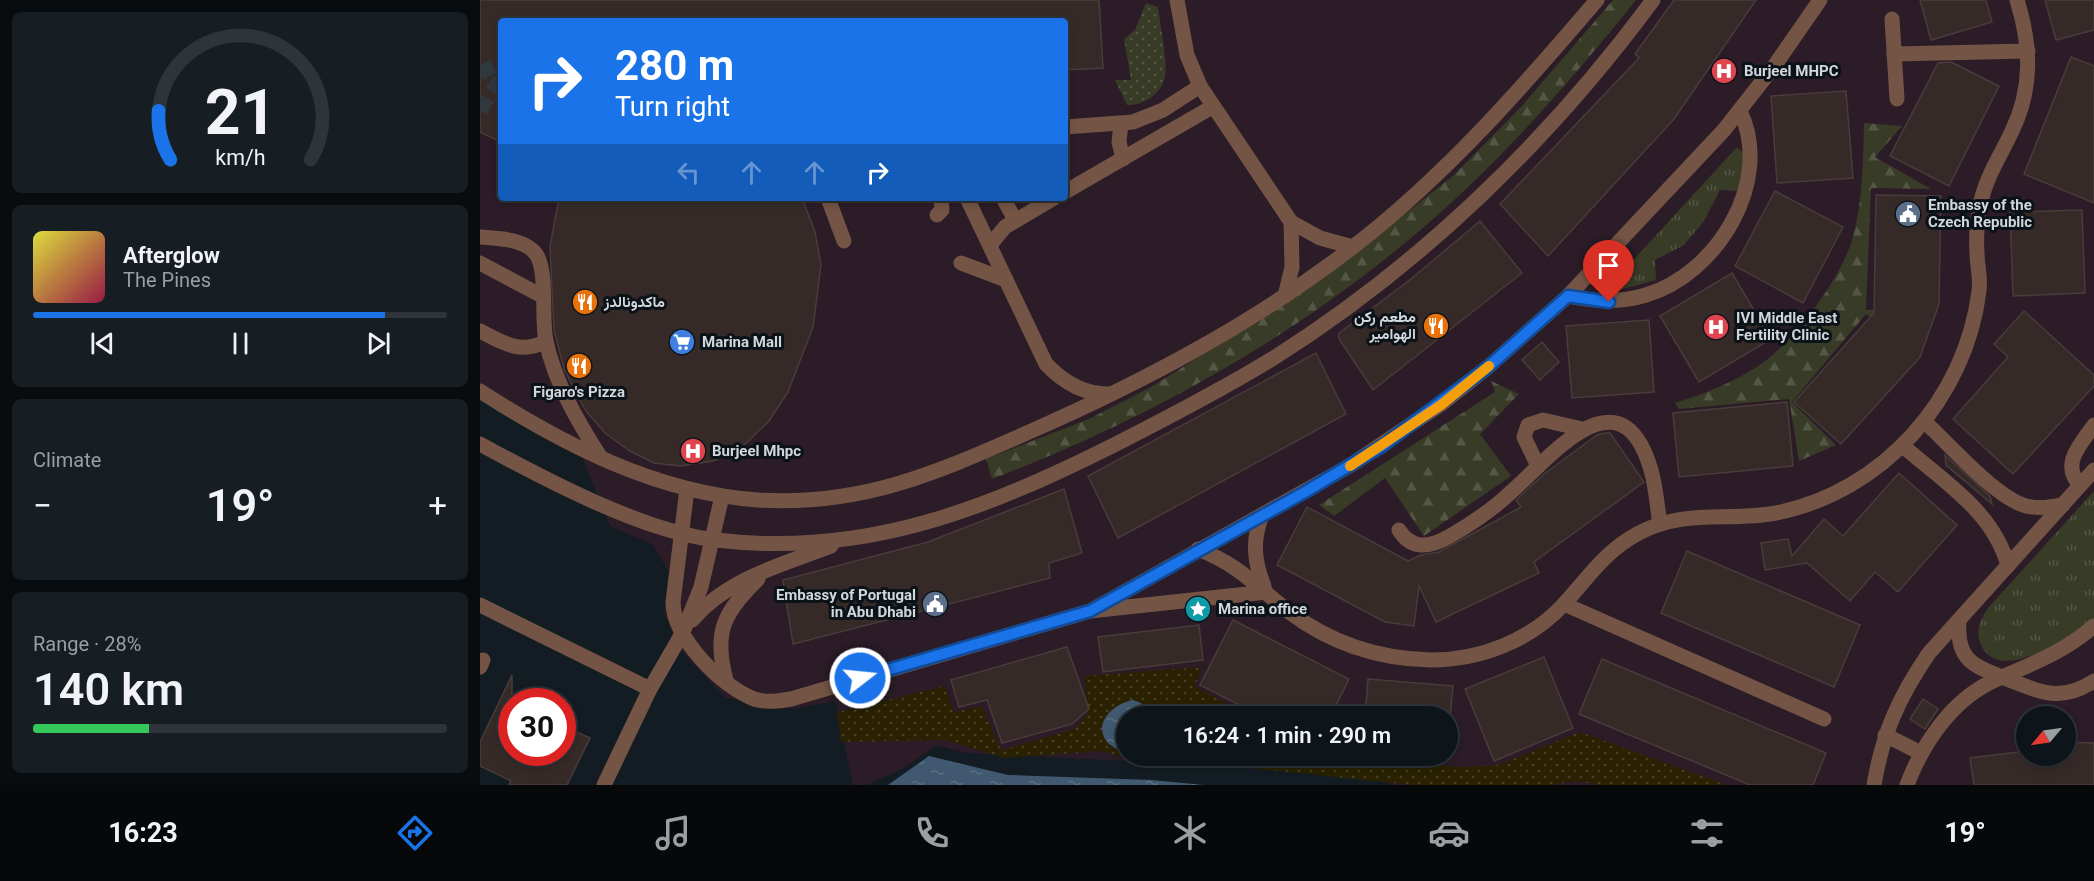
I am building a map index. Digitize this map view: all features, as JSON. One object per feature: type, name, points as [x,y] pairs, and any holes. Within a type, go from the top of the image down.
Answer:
[{"type":"street","points":[[480,391],[533,424],[601,458],[652,479],[722,496],[793,500],[856,496],[935,472],[1117,393],[1203,346],[1285,296],[1353,247],[1415,195],[1491,120],[1597,0]]},
{"type":"street","points":[[480,444],[576,492],[682,534],[713,540],[806,543],[850,539],[925,524],[955,515],[1085,459],[1173,414],[1299,341],[1400,268],[1488,189],[1573,99],[1653,0]]},
{"type":"street","points":[[1090,611],[1352,465],[1441,405],[1488,367],[1568,296],[1740,111],[1820,0]]},
{"type":"street","points":[[1198,549],[1237,568],[1304,623],[1339,642],[1378,654],[1410,659],[1461,657],[1496,649],[1535,629],[1564,604],[1602,558],[1640,533],[1660,524],[1699,516],[1753,516],[1801,506],[1848,485],[1903,447],[1925,422],[1955,374],[1971,332],[1980,286],[1977,250],[1978,214],[1989,174],[2019,116],[2028,74],[2028,51],[2017,0]]},
{"type":"street","points":[[1176,1],[1187,55],[1200,86],[1291,222],[1320,238],[1353,247]]},
{"type":"street","points":[[1892,19],[1897,99]]},
{"type":"street","points":[[1894,54],[2028,51]]},
{"type":"street","points":[[1068,127],[1121,124],[1163,110],[1200,86]]},
{"type":"street","points":[[1068,190],[1212,107]]},
{"type":"street","points":[[1568,296],[1609,302],[1648,295],[1681,278],[1709,254],[1730,225],[1749,174],[1750,140],[1740,111]]},
{"type":"street","points":[[1121,124],[1119,142],[1123,159]]},
{"type":"street","points":[[829,201],[844,241]]},
{"type":"street","points":[[937,215],[942,210],[941,201]]},
{"type":"street","points":[[968,201],[1039,352],[1056,375],[1085,391],[1117,393]]},
{"type":"street","points":[[1005,201],[1015,220]]},
{"type":"street","points":[[990,245],[1005,227],[1049,201]]},
{"type":"street","points":[[1285,296],[1293,259],[1291,222]]},
{"type":"street","points":[[480,237],[520,242],[535,253],[541,268],[546,341],[564,392],[601,458]]},
{"type":"street","points":[[480,263],[542,296]]},
{"type":"street","points":[[961,263],[1006,280]]},
{"type":"street","points":[[480,331],[513,347],[530,348],[546,341]]},
{"type":"street","points":[[1538,466],[1524,437],[1528,425],[1542,420],[1582,429]]},
{"type":"street","points":[[1399,530],[1407,540],[1420,545],[1439,542],[1487,512],[1582,429],[1602,421],[1612,421],[1632,434],[1651,468],[1660,524]]},
{"type":"street","points":[[1925,422],[1993,486],[2014,501],[2037,507],[2063,505]]},
{"type":"street","points":[[2080,485],[2072,473],[2072,459],[2094,425]]},
{"type":"street","points":[[1903,447],[1984,517],[2000,541],[2008,566]]},
{"type":"street","points":[[1874,785],[1885,735],[1895,707],[1910,680],[1929,653],[2094,470]]},
{"type":"street","points":[[687,489],[673,602],[675,617],[705,663],[755,699],[779,701],[1090,611],[1266,592]]},
{"type":"street","points":[[683,632],[701,587],[722,496]]},
{"type":"street","points":[[1262,515],[1257,528],[1255,556],[1266,592]]},
{"type":"street","points":[[604,785],[650,689],[683,632],[694,618],[720,594],[768,569],[850,539]]},
{"type":"street","points":[[726,680],[720,651],[723,626],[734,603],[768,569]]},
{"type":"street","points":[[1564,604],[1824,719]]},
{"type":"street","points":[[480,606],[650,689]]},
{"type":"street","points":[[1959,621],[1959,633],[1965,654],[1982,670],[2037,692],[2057,694],[2078,690],[2094,681]]},
{"type":"street","points":[[1907,785],[1921,753],[1936,730],[1960,704],[1988,684],[2050,657],[2094,626]]},
{"type":"street","points":[[1885,735],[1921,753]]},
{"type":"shaded area","points":[[480,0],[2094,0],[2094,785],[1394,785],[1350,772],[1229,766],[1458,766],[1458,706],[1116,706],[1116,760],[966,753],[936,745],[904,768],[867,785],[853,785],[835,701],[793,709],[726,698],[681,651],[664,613],[669,572],[652,544],[610,526],[575,440],[480,383]]},
{"type":"green space","points":[[1613,0],[1636,0],[1554,98],[1489,167],[1414,236],[1359,279],[1302,320],[1182,392],[1120,424],[992,479],[986,459],[1089,419],[1151,387],[1287,302],[1342,264],[1454,175],[1521,107]]},
{"type":"green space","points":[[1146,3],[1158,7],[1165,53],[1165,77],[1160,89],[1151,98],[1127,105],[1115,80],[1131,80],[1124,39],[1135,30]]},
{"type":"green space","points":[[1864,123],[1902,126],[1875,157],[1931,189],[1871,188],[1866,310],[1903,312],[1893,333],[1866,314],[1792,402],[1836,445],[1799,461],[1789,399],[1679,409],[1675,403],[1726,384],[1769,358],[1799,328],[1827,291],[1853,237],[1862,181]]},
{"type":"green space","points":[[1737,147],[1747,157],[1737,191],[1720,190],[1704,221],[1684,245],[1655,260],[1656,280],[1619,290],[1616,279]]},
{"type":"green space","points":[[1491,381],[1519,394],[1480,434],[1511,476],[1424,536],[1385,478],[1334,516],[1319,505],[1495,392]]},
{"type":"green space","points":[[2094,491],[2094,620],[2037,653],[2005,661],[1992,657],[1982,647],[1978,636],[1980,622],[1988,608]]},
{"type":"sand","points":[[1202,667],[1195,687],[1232,706],[1146,706],[1133,700],[1130,706],[1116,706],[1116,733],[1110,744],[1116,748],[1116,755],[1103,751],[1004,758],[945,740],[841,742],[837,712],[945,686],[954,712],[982,706],[1001,750],[1075,729],[1088,714],[1084,676]]},
{"type":"sand","points":[[1580,732],[1727,785],[1598,785],[1576,781],[1552,785],[1412,785],[1232,766],[1456,767],[1498,765]]},
{"type":"water","points":[[1133,700],[1146,706],[1118,706]]},
{"type":"water","points":[[1116,707],[1116,748],[1109,744],[1102,729],[1103,722]]},
{"type":"water","points":[[929,756],[1008,775],[1151,780],[1204,785],[888,785]]},
{"type":"building","points":[[480,0],[1099,0],[1103,68],[1068,70],[1068,18],[498,18],[498,141],[480,132]]},
{"type":"building","points":[[1674,0],[1756,0],[1674,119],[1548,256],[1500,204],[1639,58],[1635,54]]},
{"type":"building","points":[[1920,0],[1986,0],[1992,22],[1931,40]]},
{"type":"building","points":[[2045,0],[2094,0],[2094,30],[2056,40]]},
{"type":"building","points":[[2071,57],[2094,66],[2094,203],[2024,174]]},
{"type":"building","points":[[1951,62],[1999,86],[1949,186],[1890,156],[1938,63]]},
{"type":"building","points":[[1846,91],[1853,178],[1777,183],[1771,96]]},
{"type":"building","points":[[1775,191],[1843,227],[1803,303],[1735,266]]},
{"type":"building","points":[[1876,195],[1941,196],[1939,304],[1920,357],[1841,444],[1794,402],[1874,313]]},
{"type":"building","name":"Marina Mall","points":[[558,201],[803,201],[815,232],[821,265],[813,327],[788,392],[769,421],[740,449],[713,461],[681,466],[654,463],[630,451],[605,433],[586,411],[564,369],[554,330],[550,246]]},
{"type":"building","points":[[2082,210],[2085,293],[2013,296],[2010,212]]},
{"type":"building","points":[[1480,221],[1522,273],[1373,390],[1339,339],[1339,333],[1411,279]]},
{"type":"building","name":"IVI Middle East Fertility Clinic","points":[[1732,273],[1771,339],[1699,382],[1660,316]]},
{"type":"building","points":[[2024,311],[2094,375],[2094,386],[2013,474],[1953,419],[2008,357],[1994,344]]},
{"type":"building","points":[[1649,320],[1654,392],[1572,398],[1566,326]]},
{"type":"building","points":[[1542,342],[1559,362],[1540,380],[1522,360]]},
{"type":"building","points":[[1316,353],[1346,414],[1118,538],[1088,476]]},
{"type":"building","points":[[1787,402],[1793,466],[1679,477],[1673,413]]},
{"type":"building","points":[[1610,433],[1644,482],[1534,562],[1539,573],[1436,622],[1419,586],[1414,626],[1385,622],[1277,565],[1307,507],[1408,561],[1421,555],[1439,552],[1521,507],[1516,500],[1544,474],[1597,435]]},
{"type":"building","points":[[1945,455],[1990,496],[1992,504],[1946,465]]},
{"type":"building","points":[[1899,473],[1957,525],[1898,592],[1875,572],[1850,601],[1807,563],[1765,570],[1761,543],[1788,539],[1792,556],[1824,519],[1843,536]]},
{"type":"building","points":[[1064,489],[1082,553],[1049,563],[1050,578],[793,644],[783,580],[928,542]]},
{"type":"building","points":[[1687,551],[1860,625],[1834,687],[1661,613]]},
{"type":"building","points":[[1233,620],[1349,679],[1336,706],[1241,706],[1200,685]]},
{"type":"building","points":[[1199,625],[1203,660],[1103,672],[1098,637]]},
{"type":"building","points":[[1067,647],[1089,709],[1072,724],[1002,743],[987,700],[959,707],[951,680]]},
{"type":"building","points":[[1544,657],[1573,728],[1494,761],[1465,689]]},
{"type":"building","points":[[1602,659],[1826,753],[1813,785],[1750,785],[1579,714]]},
{"type":"building","points":[[512,675],[512,688],[506,688]]},
{"type":"building","points":[[1368,679],[1453,686],[1451,706],[1366,706]]},
{"type":"building","points":[[1923,699],[1938,709],[1925,729],[1910,719]]},
{"type":"building","points":[[498,704],[498,766],[576,766],[576,732],[590,738],[567,785],[509,785],[511,781],[480,766],[480,742]]},
{"type":"building","points":[[2076,742],[2094,743],[2094,785],[1974,785],[1970,758],[2016,752],[2016,766],[2076,766]]},
{"type":"tunnel","points":[[480,73],[498,64]]},
{"type":"tunnel","points":[[480,111],[498,83]]},
{"type":"slow traffic","points":[[1350,466],[1441,405],[1489,366]]},
{"type":"place","name":"Burjeel MHPC","points":[[1724,71]]},
{"type":"place","name":"Embassy of the Czech Republic","points":[[1908,214]]},
{"type":"place","name":"ماكدونالدز","points":[[585,302]]},
{"type":"place","name":"مطعم ركن الهوامير","points":[[1436,326]]},
{"type":"place","name":"IVI Middle East Fertility Clinic","points":[[1716,327]]},
{"type":"place","name":"Marina Mall","points":[[682,342]]},
{"type":"place","name":"Figaro's Pizza","points":[[579,366]]},
{"type":"place","name":"Burjeel Mhpc","points":[[693,451]]},
{"type":"place","name":"Embassy of Portugal in Abu Dhabi","points":[[935,604]]},
{"type":"place","name":"Marina office","points":[[1198,609]]},
{"type":"route","points":[[860,678],[1090,611],[1198,549],[1305,492],[1382,446],[1441,405],[1568,296],[1609,302]]}]
